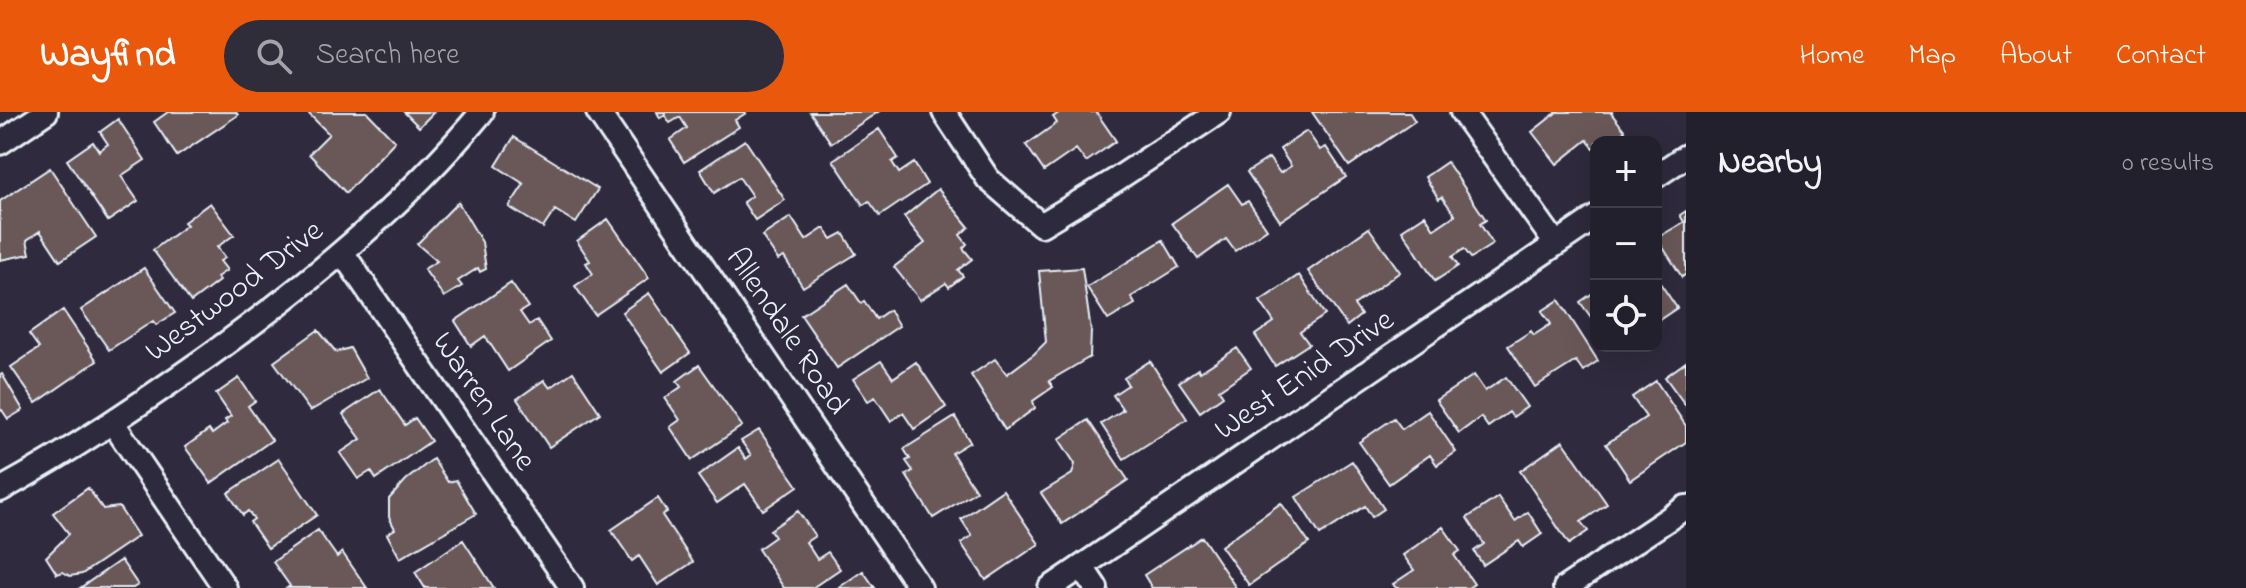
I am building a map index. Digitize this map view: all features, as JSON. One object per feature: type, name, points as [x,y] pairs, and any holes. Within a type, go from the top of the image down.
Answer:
[{"type":"street","points":[[0,143],[46,112]]},
{"type":"street","name":"Westwood Drive","points":[[0,490],[113,423],[285,299],[342,252],[422,178],[482,112]]},
{"type":"street","name":"Allendale Road","points":[[598,112],[920,588]]},
{"type":"street","points":[[944,112],[988,179],[1041,225],[1219,112]]},
{"type":"street","points":[[1462,112],[1556,244]]},
{"type":"street","points":[[1662,172],[1686,156]]},
{"type":"street","name":"West Enid Drive","points":[[1050,588],[1590,221]]},
{"type":"street","name":"Warren Lane","points":[[342,252],[572,588]]},
{"type":"street","points":[[113,423],[225,588]]},
{"type":"street","points":[[1565,588],[1685,512]]},
{"type":"street","points":[[1082,567],[1096,588]]},
{"type":"building","points":[[168,112],[236,112],[238,115],[177,156],[154,122]]},
{"type":"building","points":[[307,112],[367,112],[395,141],[346,193],[309,154],[329,134]]},
{"type":"building","points":[[404,112],[434,112],[419,127]]},
{"type":"building","points":[[657,112],[746,113],[735,120],[739,127],[684,162],[670,140],[687,128],[680,117],[670,123],[665,115],[660,118]]},
{"type":"building","points":[[810,112],[878,112],[831,143]]},
{"type":"building","points":[[1060,112],[1096,112],[1116,141],[1086,162],[1076,149],[1044,171],[1026,145],[1057,123],[1053,117]]},
{"type":"building","points":[[1312,112],[1409,112],[1415,121],[1349,166]]},
{"type":"building","points":[[1557,112],[1613,112],[1625,131],[1619,136],[1590,136],[1590,144],[1587,140],[1557,164],[1532,132]]},
{"type":"building","points":[[118,119],[145,160],[121,176],[138,201],[108,221],[67,160],[93,142],[99,151],[108,144],[100,132]]},
{"type":"building","points":[[879,129],[898,158],[892,162],[899,173],[914,163],[927,184],[880,216],[869,201],[863,205],[833,160]]},
{"type":"building","points":[[1307,131],[1320,150],[1326,147],[1346,177],[1280,221],[1247,172],[1269,158],[1280,173],[1291,166],[1280,149]]},
{"type":"building","points":[[514,137],[598,189],[576,223],[555,210],[543,228],[509,207],[524,184],[496,166]]},
{"type":"building","points":[[745,140],[785,200],[755,220],[743,202],[752,196],[739,177],[714,193],[700,170]]},
{"type":"building","points":[[1447,162],[1486,220],[1480,224],[1493,244],[1471,258],[1464,249],[1452,257],[1458,266],[1435,281],[1402,230],[1425,215],[1434,229],[1455,215],[1442,197],[1439,199],[1425,177]]},
{"type":"building","points":[[50,168],[96,237],[60,261],[40,231],[27,240],[30,254],[0,260],[0,201]]},
{"type":"building","points":[[1228,184],[1242,204],[1248,201],[1267,229],[1235,251],[1226,239],[1198,259],[1172,223]]},
{"type":"building","points":[[938,189],[969,227],[960,235],[967,244],[963,248],[972,259],[958,270],[963,276],[949,287],[946,283],[920,300],[894,267],[925,243],[904,217]]},
{"type":"building","points":[[458,202],[482,242],[486,269],[480,272],[478,268],[458,281],[462,286],[444,297],[424,269],[437,261],[417,244]]},
{"type":"building","points":[[210,203],[234,235],[217,247],[225,258],[220,261],[227,270],[217,277],[219,281],[191,302],[153,250]]},
{"type":"building","points":[[1686,211],[1686,274],[1682,277],[1662,246],[1662,235],[1684,222],[1680,215]]},
{"type":"building","points":[[791,217],[806,240],[824,228],[832,239],[843,233],[856,254],[803,287],[784,257],[778,260],[762,236]]},
{"type":"building","points":[[608,219],[649,278],[595,315],[575,286],[593,274],[586,263],[590,261],[577,241]]},
{"type":"building","points":[[1369,228],[1400,272],[1354,305],[1361,315],[1347,326],[1308,271]]},
{"type":"building","points":[[1163,240],[1179,267],[1131,297],[1135,304],[1108,320],[1087,287]]},
{"type":"building","points":[[144,268],[175,313],[156,325],[153,321],[109,350],[81,310]]},
{"type":"building","points":[[1082,268],[1091,331],[1090,357],[1049,381],[1053,387],[1033,401],[1035,408],[1005,430],[971,375],[995,359],[1007,374],[1034,354],[1046,342],[1039,271]]},
{"type":"building","points":[[1299,275],[1325,315],[1300,332],[1309,344],[1275,366],[1255,335],[1274,322],[1260,301]]},
{"type":"building","points":[[511,283],[528,307],[520,312],[529,325],[537,320],[551,341],[508,371],[485,336],[471,346],[455,321]]},
{"type":"building","points":[[848,284],[876,319],[889,310],[899,326],[837,368],[801,315]]},
{"type":"building","points":[[1662,286],[1677,308],[1662,318]]},
{"type":"building","points":[[649,293],[690,353],[663,372],[622,312]]},
{"type":"building","points":[[1590,295],[1590,316],[1580,302]]},
{"type":"building","points":[[1559,300],[1598,361],[1583,371],[1576,361],[1535,387],[1508,346],[1531,331],[1534,335],[1551,324],[1542,311]]},
{"type":"building","points":[[63,310],[97,361],[36,403],[11,367],[39,348],[29,334]]},
{"type":"building","points":[[318,330],[336,352],[350,348],[367,378],[310,411],[274,362]]},
{"type":"building","points":[[1237,348],[1251,368],[1219,390],[1223,396],[1200,412],[1179,382]]},
{"type":"building","points":[[881,361],[893,378],[916,362],[946,407],[914,429],[903,413],[891,421],[875,397],[868,401],[853,379]]},
{"type":"building","points":[[1150,361],[1187,419],[1124,459],[1101,424],[1123,410],[1113,395],[1128,385],[1124,378]]},
{"type":"building","points":[[1686,362],[1686,406],[1665,377]]},
{"type":"building","points":[[699,365],[742,426],[692,460],[670,427],[680,420],[665,398],[681,387],[677,381]]},
{"type":"building","points":[[573,372],[600,413],[549,447],[517,399],[544,380],[550,388]]},
{"type":"building","points":[[2,374],[23,410],[8,419],[0,411]]},
{"type":"building","points":[[1474,375],[1485,391],[1506,377],[1527,407],[1513,417],[1509,412],[1488,427],[1481,417],[1459,433],[1436,400]]},
{"type":"building","points":[[239,378],[255,401],[248,406],[272,440],[211,483],[185,447],[209,430],[212,434],[227,423],[225,420],[231,416],[216,394]]},
{"type":"building","points":[[1656,381],[1686,426],[1686,442],[1630,480],[1606,444],[1646,417],[1632,397]]},
{"type":"building","points":[[380,389],[405,425],[415,418],[431,441],[376,479],[371,471],[358,479],[340,453],[361,439],[343,414]]},
{"type":"building","points":[[1428,411],[1456,452],[1437,465],[1430,455],[1389,484],[1359,442],[1394,418],[1402,429]]},
{"type":"building","points":[[955,417],[970,442],[952,453],[976,491],[933,518],[906,475],[913,471],[906,461],[910,459],[904,449]]},
{"type":"building","points":[[1088,420],[1128,480],[1062,524],[1041,493],[1072,474],[1075,464],[1059,439]]},
{"type":"building","points":[[759,430],[798,486],[763,510],[745,484],[717,503],[698,476],[738,448],[746,459],[751,455],[741,441]]},
{"type":"building","points":[[1563,441],[1607,504],[1581,522],[1588,531],[1569,544],[1520,471]]},
{"type":"building","points":[[279,459],[317,515],[268,548],[250,522],[254,519],[248,511],[243,515],[228,493]]},
{"type":"building","points":[[433,459],[448,482],[456,480],[476,514],[400,558],[387,534],[395,529],[389,517],[389,499],[406,480]]},
{"type":"building","points":[[1352,461],[1384,509],[1372,517],[1365,506],[1320,535],[1296,497]]},
{"type":"building","points":[[88,488],[103,509],[119,507],[138,536],[82,574],[57,574],[46,557],[69,534],[53,513]]},
{"type":"building","points":[[1003,490],[1039,544],[986,580],[961,543],[972,536],[961,519]]},
{"type":"building","points":[[1498,497],[1515,521],[1528,512],[1542,534],[1523,547],[1519,541],[1483,565],[1474,551],[1484,544],[1467,518]]},
{"type":"building","points":[[658,498],[667,512],[662,515],[693,562],[658,585],[639,556],[632,561],[611,530]]},
{"type":"building","points":[[1281,503],[1309,543],[1249,585],[1221,546]]},
{"type":"building","points":[[798,511],[815,536],[806,542],[817,559],[828,552],[840,569],[812,588],[784,588],[758,549],[775,537],[770,530]]},
{"type":"building","points":[[1443,527],[1460,551],[1454,555],[1474,584],[1468,588],[1396,588],[1393,584],[1414,570],[1403,555]]},
{"type":"building","points":[[318,530],[337,557],[342,552],[367,588],[287,588],[290,586],[273,562]]},
{"type":"building","points":[[1202,537],[1236,588],[1152,588],[1144,575]]},
{"type":"building","points":[[463,540],[494,588],[425,588],[415,572]]},
{"type":"building","points":[[121,560],[138,585],[133,588],[80,588]]},
{"type":"building","points":[[863,571],[875,588],[838,588]]}]
